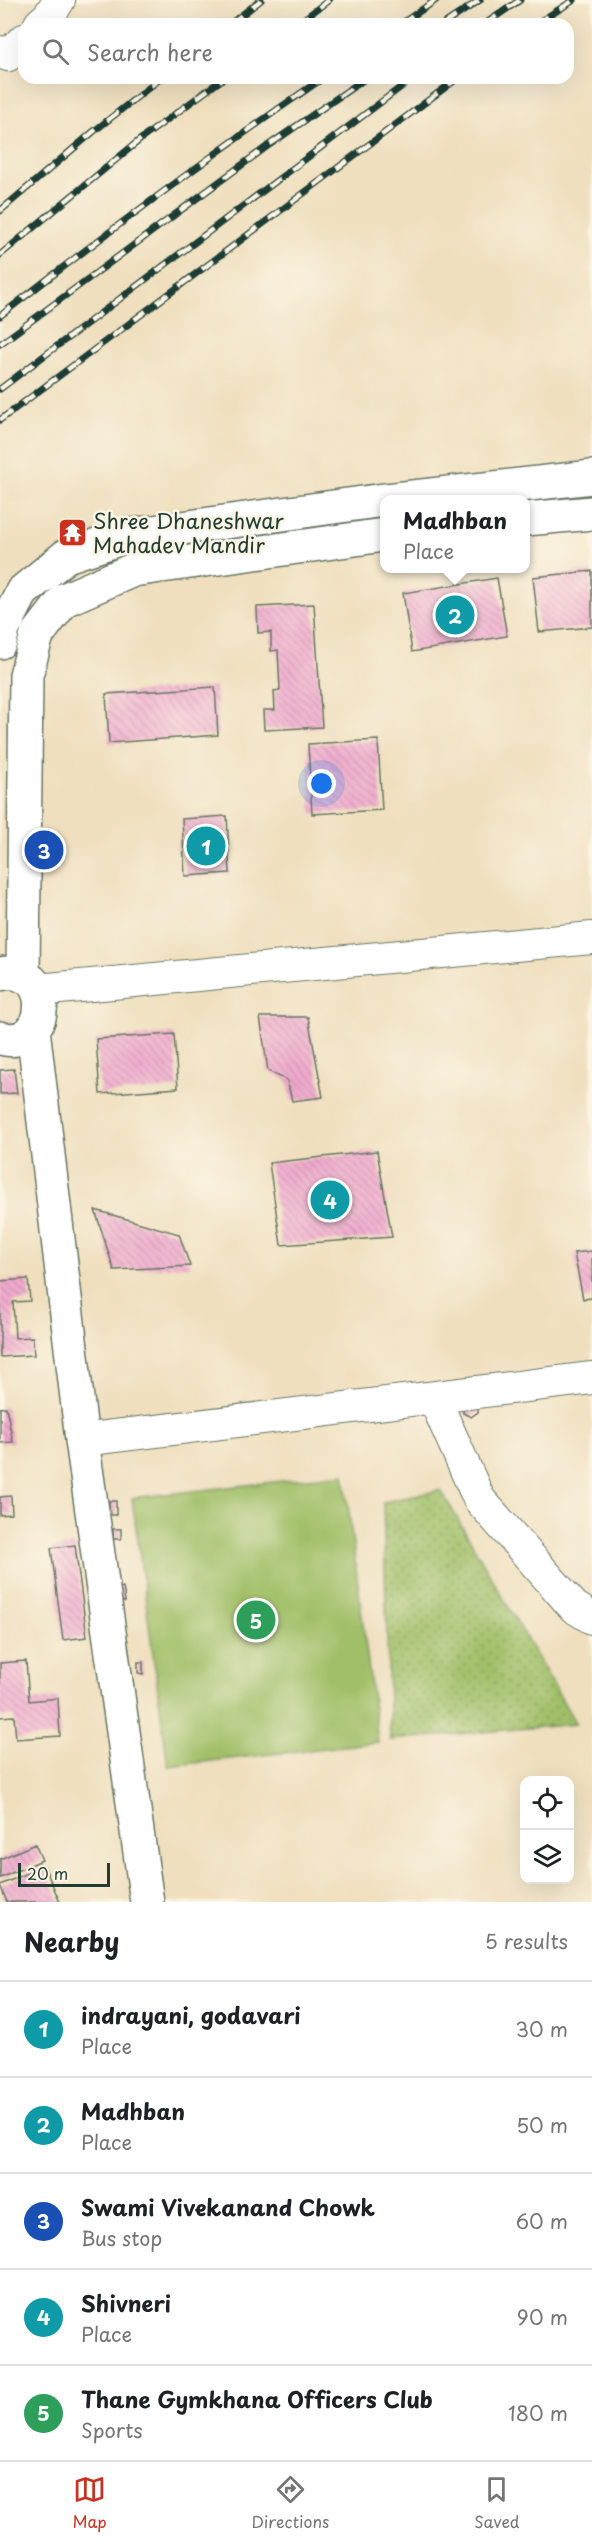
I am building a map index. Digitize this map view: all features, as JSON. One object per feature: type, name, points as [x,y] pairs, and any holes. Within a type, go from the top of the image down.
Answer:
[{"type":"main road","points":[[428,495],[592,477]]},
{"type":"main road","points":[[547,481],[538,518],[592,513]]},
{"type":"main road","points":[[0,642],[3,629],[22,592],[66,556],[131,535],[380,501]]},
{"type":"main road","points":[[322,507],[327,542]]},
{"type":"main road","points":[[131,535],[133,570]]},
{"type":"main road","points":[[0,1038],[15,1039],[33,1029],[42,1009],[20,980],[13,676],[37,635],[64,600],[133,570],[380,535]]},
{"type":"main road","points":[[33,1029],[82,1440],[147,1902]]},
{"type":"street","points":[[47,18],[58,0]]},
{"type":"street","points":[[0,52],[8,55],[18,46]]},
{"type":"street","points":[[20,980],[592,938]]},
{"type":"street","points":[[82,1440],[592,1378]]},
{"type":"street","points":[[434,1398],[479,1499],[574,1607],[592,1618]]},
{"type":"green space","points":[[344,1474],[378,1742],[168,1766],[132,1498]]},
{"type":"green space","points":[[441,1490],[576,1724],[390,1740],[383,1502]]},
{"type":"building","points":[[592,571],[592,627],[539,632],[533,577]]},
{"type":"building","points":[[497,578],[507,636],[412,652],[403,593]]},
{"type":"building","points":[[314,604],[322,727],[264,730],[263,710],[275,710],[274,691],[280,690],[278,650],[271,651],[271,632],[258,633],[257,607]]},
{"type":"building","points":[[215,687],[218,735],[109,743],[106,694]]},
{"type":"building","points":[[378,740],[382,810],[312,814],[308,744]]},
{"type":"building","points":[[227,816],[230,873],[185,876],[182,819]]},
{"type":"building","points":[[260,1017],[308,1017],[323,1097],[292,1101],[287,1080],[268,1071]]},
{"type":"building","points":[[174,1034],[178,1088],[100,1094],[96,1039]]},
{"type":"building","points":[[14,1069],[17,1093],[0,1094],[0,1070]]},
{"type":"building","points":[[377,1151],[392,1237],[281,1245],[269,1163]]},
{"type":"building","points":[[95,1210],[179,1234],[190,1266],[114,1270]]},
{"type":"building","points":[[592,1251],[592,1298],[583,1299],[574,1253]]},
{"type":"building","points":[[28,1279],[30,1301],[13,1302],[15,1338],[33,1337],[34,1355],[0,1357],[0,1281]]},
{"type":"building","points":[[463,1404],[478,1404],[478,1412],[471,1417],[463,1413]]},
{"type":"building","points":[[6,1407],[13,1442],[0,1443],[0,1408]]},
{"type":"building","points":[[11,1496],[12,1514],[0,1515],[0,1497]]},
{"type":"building","points":[[109,1501],[116,1501],[116,1515],[109,1515]]},
{"type":"building","points":[[113,1529],[121,1529],[121,1539],[113,1539]]},
{"type":"building","points":[[75,1545],[87,1637],[63,1640],[51,1548]]},
{"type":"building","points":[[123,1587],[125,1602],[119,1601],[117,1588]]},
{"type":"building","points":[[26,1661],[29,1701],[58,1698],[60,1736],[16,1739],[14,1716],[0,1717],[0,1663]]},
{"type":"building","points":[[138,1662],[143,1662],[143,1674],[138,1673]]},
{"type":"building","points":[[35,1844],[42,1860],[0,1878],[0,1859]]},
{"type":"building","points":[[44,1866],[60,1902],[7,1902],[0,1885]]},
{"type":"railway","points":[[238,18],[261,0]]},
{"type":"railway","points":[[305,18],[329,0]]},
{"type":"railway","points":[[410,18],[436,0]]},
{"type":"railway","points":[[453,18],[480,0]]},
{"type":"railway","points":[[494,18],[520,0]]},
{"type":"railway","points":[[546,18],[574,0]]},
{"type":"railway","points":[[0,211],[153,84]]},
{"type":"railway","points":[[0,255],[141,139],[216,84]]},
{"type":"railway","points":[[0,316],[159,195],[314,84]]},
{"type":"railway","points":[[0,344],[269,145],[357,84]]},
{"type":"railway","points":[[0,389],[405,84]]},
{"type":"railway","points":[[0,420],[450,84]]},
{"type":"place","name":"Shree Dhaneshwar Mahadev Mandir","points":[[72,532]]},
{"type":"place","name":"Madhban","points":[[455,615]]},
{"type":"place","name":"indrayani, godavari","points":[[206,846]]},
{"type":"place","name":"Swami Vivekanand Chowk","points":[[44,850]]},
{"type":"place","name":"Shivneri","points":[[330,1200]]},
{"type":"place","name":"Thane Gymkhana Officers Club","points":[[256,1620]]}]
